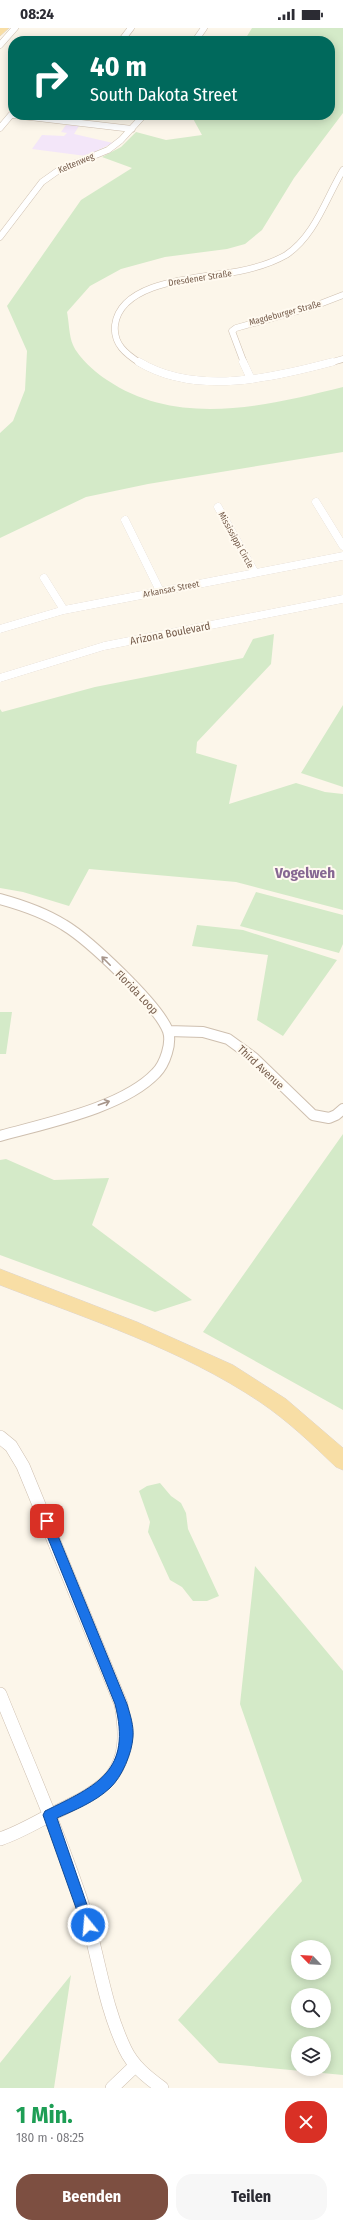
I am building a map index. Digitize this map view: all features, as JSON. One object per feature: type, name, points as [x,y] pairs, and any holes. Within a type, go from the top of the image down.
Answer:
[{"type":"main road","points":[[0,33],[5,28]]},
{"type":"main road","points":[[0,1277],[165,1343],[214,1365],[263,1395],[294,1417],[343,1461]]},
{"type":"street","points":[[0,45],[14,28]]},
{"type":"street","points":[[125,36],[131,28]]},
{"type":"street","points":[[0,128],[8,119]]},
{"type":"street","points":[[76,120],[132,129]]},
{"type":"street","name":"Keltenweg","points":[[0,237],[46,178],[68,166],[108,150],[132,129],[140,120]]},
{"type":"street","name":"Dresdener Straße","points":[[343,170],[308,232],[291,252],[259,267],[177,280],[154,287],[126,304],[116,319],[114,335],[121,347],[138,360],[152,368],[193,379],[222,381],[251,379],[343,359]]},
{"type":"street","name":"Magdeburger Straße","points":[[251,379],[233,338],[232,331],[236,328],[312,308],[343,295]]},
{"type":"street","points":[[316,502],[343,546]]},
{"type":"street","name":"Mississippi Circle","points":[[218,508],[255,573]]},
{"type":"street","points":[[125,520],[160,590]]},
{"type":"street","name":"Arkansas Street","points":[[0,629],[64,610],[160,590],[343,556]]},
{"type":"street","points":[[44,578],[64,610]]},
{"type":"street","name":"Arizona Boulevard","points":[[0,678],[104,646],[343,599]]},
{"type":"street","name":"Florida Loop","points":[[0,899],[42,914],[73,930],[160,1016],[168,1031]]},
{"type":"street","points":[[0,1136],[123,1096],[144,1085],[157,1072],[163,1062],[167,1049],[168,1031]]},
{"type":"street","name":"Third Avenue","points":[[168,1031],[196,1031],[215,1034],[232,1041],[246,1052],[313,1115],[323,1119],[332,1117],[343,1109]]},
{"type":"street","points":[[0,1437],[6,1440],[16,1450],[23,1466],[121,1704],[126,1722],[127,1738],[123,1754],[116,1770],[106,1783],[86,1798],[0,1839]]},
{"type":"street","points":[[0,1694],[49,1815],[85,1913],[106,2004],[125,2051],[135,2066],[162,2088]]},
{"type":"street","points":[[112,2088],[135,2066]]},
{"type":"shaded area","points":[[66,125],[79,126],[74,134],[113,143],[86,156],[32,149],[42,135],[64,136],[67,133],[61,132]]},
{"type":"green space","points":[[252,28],[343,28],[343,113],[294,178],[262,230],[245,244],[227,249],[165,257],[121,269],[90,286],[67,312],[71,337],[75,350],[79,355],[107,380],[134,395],[163,404],[193,408],[223,409],[284,401],[343,387],[343,452],[148,484],[86,497],[0,538],[0,433],[13,421],[25,390],[27,351],[7,306],[81,200],[132,168],[102,157],[121,147],[136,132],[166,140],[202,135],[194,120],[335,120],[335,36],[247,36]]},
{"type":"green space","points":[[274,634],[271,664],[197,742],[196,753],[237,765],[229,804],[296,783],[325,792],[343,794],[343,910],[236,882],[89,869],[69,906],[23,892],[0,888],[0,709],[2,712],[95,687],[243,658],[253,639]]},
{"type":"green space","points":[[343,705],[343,787],[301,773]]},
{"type":"green space","points":[[256,892],[343,915],[343,944],[339,953],[240,926]]},
{"type":"green space","points":[[197,925],[243,930],[337,960],[283,1036],[257,1020],[268,955],[192,946]]},
{"type":"green space","points":[[0,1012],[12,1012],[6,1054],[0,1054]]},
{"type":"green space","points":[[343,1134],[343,1410],[203,1332]]},
{"type":"green space","points":[[6,1159],[54,1180],[109,1178],[92,1225],[192,1300],[155,1312],[0,1255],[0,1160]]},
{"type":"green space","points":[[160,1483],[171,1496],[181,1503],[186,1513],[188,1529],[219,1596],[207,1601],[193,1601],[182,1587],[170,1580],[148,1532],[150,1522],[139,1491],[147,1486]]},
{"type":"green space","points":[[255,1566],[343,1671],[343,2075],[331,2074],[331,2036],[291,2036],[291,2070],[219,2063],[178,2020],[302,1881],[240,1704]]},
{"type":"green space","points":[[71,1975],[54,2088],[0,2088],[0,2063]]},
{"type":"district","name":"Vogelweh","points":[[305,873]]},
{"type":"route","points":[[47,1521],[121,1704],[126,1722],[127,1738],[123,1754],[116,1770],[106,1783],[86,1798],[49,1815],[88,1925]]}]
